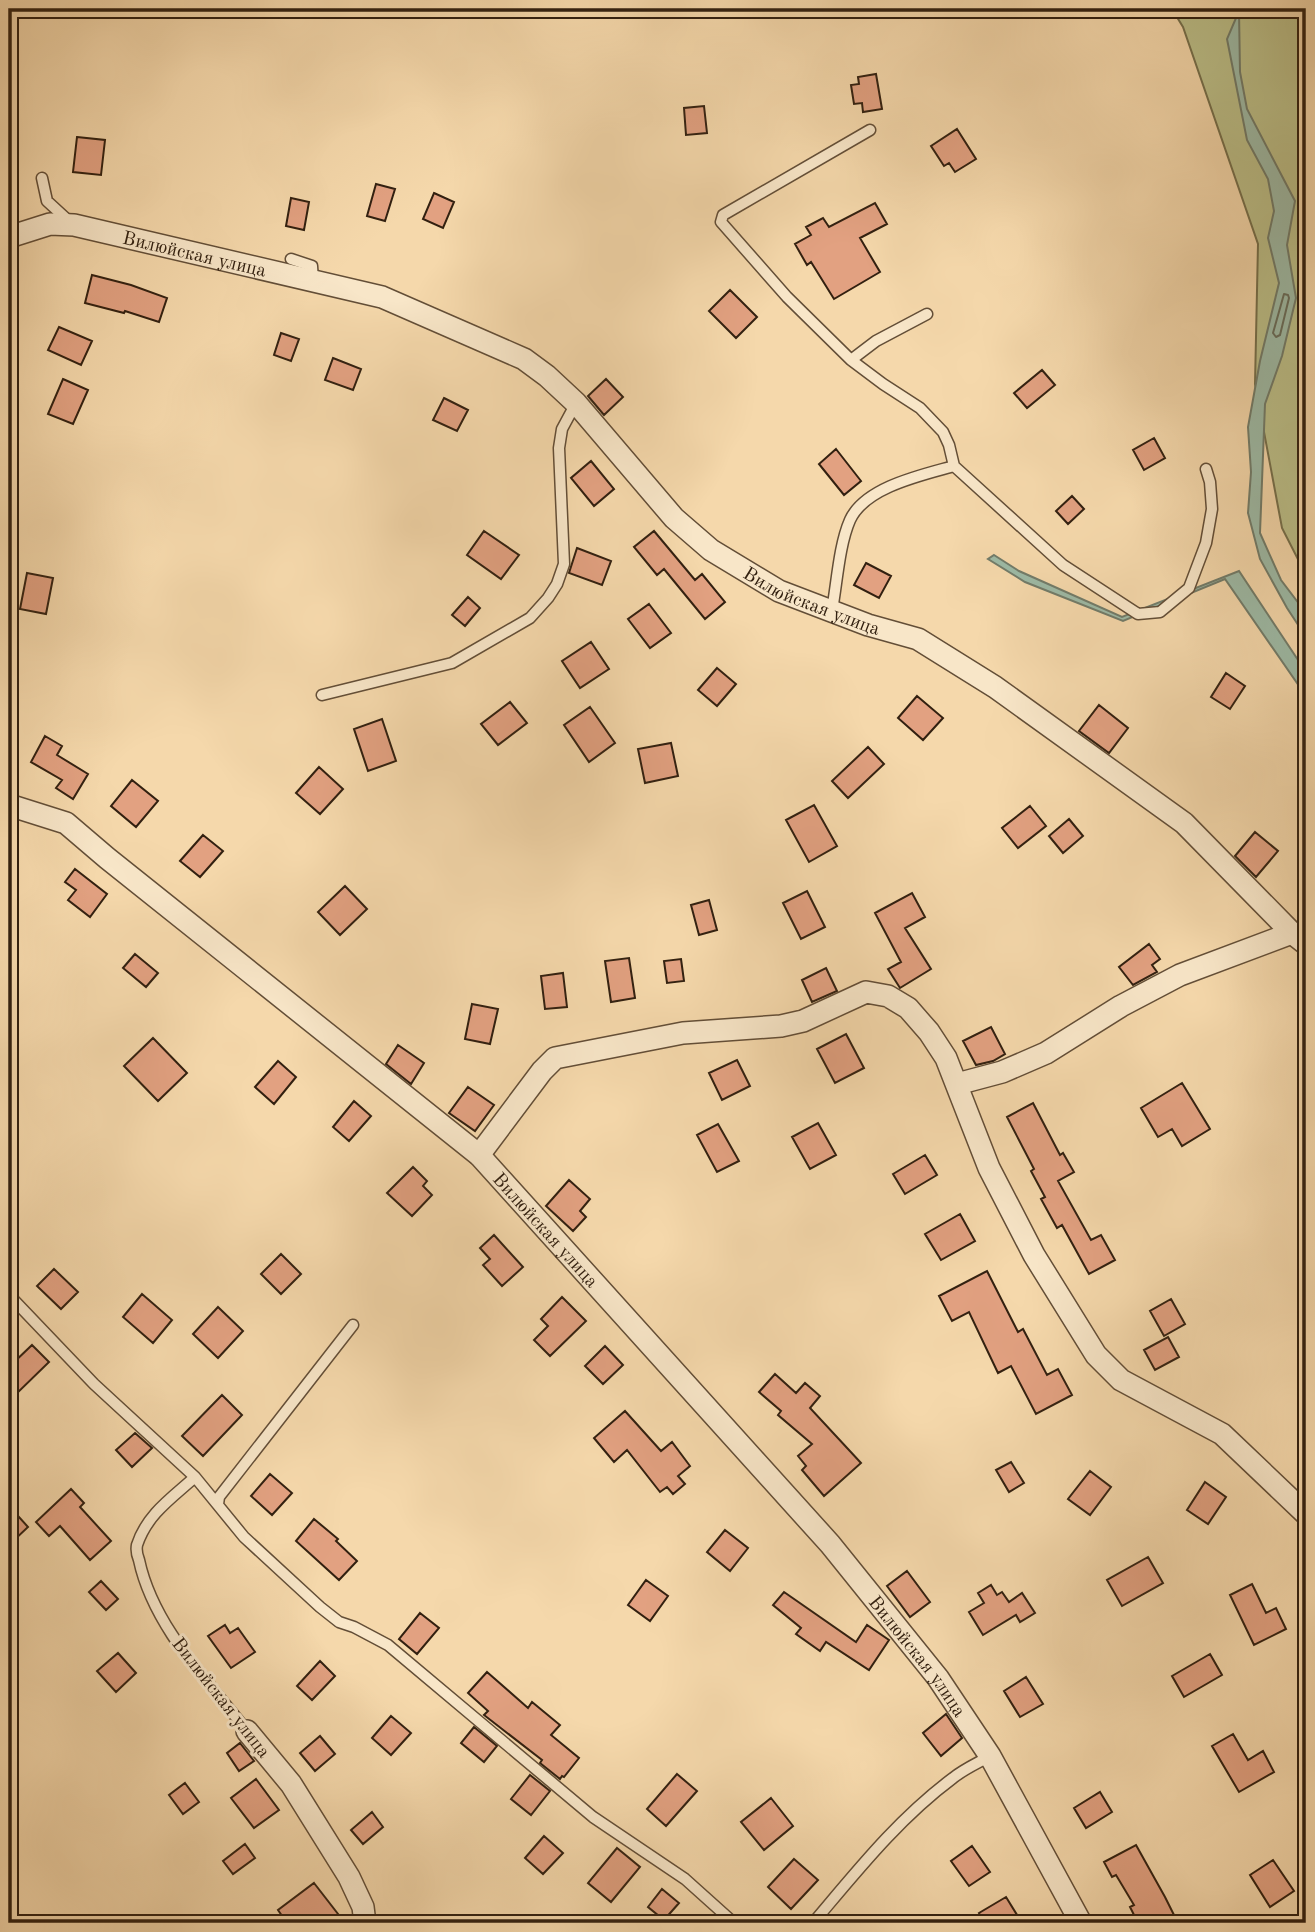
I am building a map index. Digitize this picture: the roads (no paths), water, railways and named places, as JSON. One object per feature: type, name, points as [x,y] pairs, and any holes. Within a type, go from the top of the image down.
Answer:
[{"type":"street","name":"Вилюйская улица","points":[[9,237],[50,225],[74,225],[383,297],[524,359],[576,403],[674,518],[711,550],[779,591],[868,625],[918,639],[995,687],[1184,823],[1299,939]]},
{"type":"street","name":"Вилюйская улица","points":[[9,805],[66,823],[479,1155],[830,1544],[938,1678],[990,1756],[1081,1923]]},
{"type":"street","points":[[957,1084],[1002,1072],[1046,1053],[1121,1006],[1180,975],[1299,939]]},
{"type":"street","points":[[479,1155],[542,1071],[555,1058],[683,1034],[781,1027],[803,1021],[866,992],[888,996],[908,1008],[929,1032],[946,1058],[994,1178],[1034,1255],[1096,1355],[1121,1380],[1222,1434],[1306,1514]]},
{"type":"street","name":"Вилюйская улица","points":[[247,1731],[290,1784],[349,1877],[363,1908],[365,1923]]},
{"type":"lane","points":[[870,130],[723,215],[721,222],[787,297],[851,360],[928,416],[943,432],[954,466],[1063,565],[1138,614],[1160,612],[1189,588],[1206,543],[1212,509],[1206,469]]},
{"type":"lane","name":"Вилюйская улица","points":[[42,178],[47,201],[74,225]]},
{"type":"lane","name":"Вилюйская улица","points":[[291,259],[312,266],[313,281]]},
{"type":"lane","points":[[851,360],[876,341],[927,314]]},
{"type":"lane","points":[[321,695],[452,663],[530,618],[548,598],[557,584],[564,564],[559,448],[562,429],[576,403]]},
{"type":"lane","points":[[832,610],[845,536],[856,510],[872,497],[902,481],[954,466]]},
{"type":"lane","points":[[9,1295],[94,1384],[195,1477],[244,1536],[320,1607],[339,1622],[388,1645],[593,1817],[685,1879],[734,1923]]},
{"type":"lane","points":[[218,1504],[219,1497],[353,1325]]},
{"type":"lane","name":"Вилюйская улица","points":[[195,1477],[150,1517],[136,1548],[141,1572],[176,1641],[247,1731]]},
{"type":"lane","points":[[813,1923],[908,1815],[955,1776],[990,1756]]},
{"type":"water","points":[[1239,11],[1240,72],[1247,109],[1295,201],[1287,245],[1296,298],[1282,356],[1265,404],[1260,533],[1281,580],[1306,613],[1306,637],[1260,559],[1248,513],[1251,472],[1248,427],[1260,361],[1279,283],[1268,238],[1274,211],[1268,179],[1247,140],[1227,39]]},
{"type":"water","points":[[994,555],[1019,571],[1122,617],[1239,571],[1306,672],[1306,696],[1225,579],[1123,621],[1025,582],[988,559]]}]
